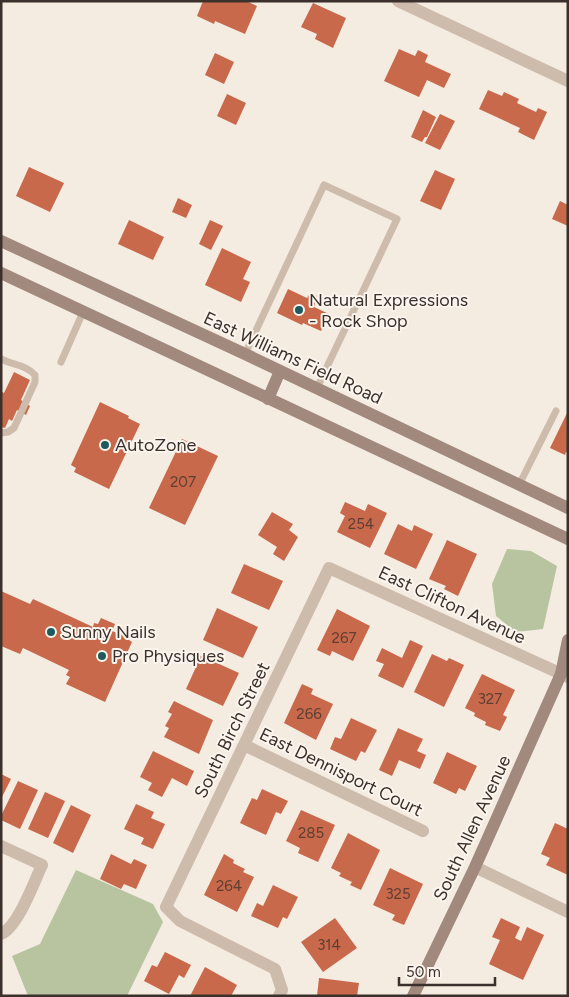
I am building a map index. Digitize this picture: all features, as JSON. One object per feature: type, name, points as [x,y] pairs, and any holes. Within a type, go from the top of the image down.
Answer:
[{"type":"main road","name":"East Williams Field Road","points":[[1,241],[245,354],[568,508]]},
{"type":"main road","points":[[1,274],[568,539]]},
{"type":"main road","points":[[268,399],[280,371]]},
{"type":"main road","name":"South Allen Avenue","points":[[413,996],[566,673],[568,640]]},
{"type":"street","points":[[398,1],[568,81]]},
{"type":"street","name":"East Clifton Avenue","points":[[329,568],[566,673]]},
{"type":"street","name":"South Birch Street","points":[[280,993],[275,969],[180,921],[166,908],[329,568]]},
{"type":"street","name":"East Dennisport Court","points":[[244,745],[423,831]]},
{"type":"street","points":[[1,846],[42,865],[16,920],[6,932],[1,934]]},
{"type":"street","points":[[474,867],[568,912]]},
{"type":"lane","points":[[245,354],[324,185],[397,219],[317,388]]},
{"type":"lane","points":[[60,362],[83,312]]},
{"type":"lane","points":[[1,359],[29,368],[35,375],[35,382],[14,428],[11,431],[1,433]]},
{"type":"lane","points":[[519,485],[556,411]]},
{"type":"green space","points":[[507,549],[531,551],[557,566],[543,629],[516,632],[496,616],[492,584]]},
{"type":"green space","points":[[76,870],[153,904],[163,922],[127,996],[28,996],[12,956],[40,944]]},
{"type":"building","points":[[203,1],[246,1],[257,6],[245,34],[215,21],[214,24],[197,16]]},
{"type":"building","points":[[313,3],[346,18],[333,48],[315,39],[317,34],[301,27]]},
{"type":"building","points":[[399,49],[415,56],[418,50],[428,55],[425,62],[451,74],[444,88],[427,80],[419,97],[384,81]]},
{"type":"building","points":[[215,53],[234,62],[224,84],[205,75]]},
{"type":"building","points":[[488,90],[502,96],[504,92],[519,99],[517,103],[536,112],[538,108],[547,112],[534,140],[518,132],[520,128],[479,109]]},
{"type":"building","points":[[227,94],[246,103],[236,125],[217,116]]},
{"type":"building","points":[[423,110],[436,117],[427,137],[422,142],[411,137]]},
{"type":"building","points":[[440,114],[455,121],[440,150],[425,143]]},
{"type":"building","points":[[29,167],[64,183],[50,212],[16,196]]},
{"type":"building","points":[[435,170],[455,179],[441,210],[420,201]]},
{"type":"building","points":[[178,198],[192,205],[186,218],[172,212]]},
{"type":"building","points":[[560,201],[568,205],[568,226],[552,219]]},
{"type":"building","points":[[129,220],[164,237],[153,260],[118,244]]},
{"type":"building","points":[[210,220],[223,226],[211,250],[199,244]]},
{"type":"building","points":[[222,248],[251,262],[243,279],[250,282],[241,302],[205,285]]},
{"type":"building","name":"Natural Expressions - Rock Shop","points":[[288,289],[307,298],[310,293],[317,296],[314,307],[329,314],[321,331],[303,323],[302,325],[277,313]]},
{"type":"building","points":[[14,372],[30,380],[21,400],[30,406],[26,415],[17,410],[12,421],[9,419],[5,428],[1,427],[1,393],[4,393]]},
{"type":"building","name":"AutoZone","points":[[100,402],[129,416],[128,418],[140,424],[109,489],[74,472],[76,468],[71,465]]},
{"type":"building","points":[[568,411],[568,452],[565,455],[550,448]]},
{"type":"building","points":[[182,439],[218,456],[185,525],[149,508]]},
{"type":"building","points":[[345,502],[365,511],[368,504],[387,513],[370,548],[337,532],[345,516],[340,513]]},
{"type":"building","points":[[272,512],[293,524],[289,530],[298,537],[284,561],[273,554],[277,547],[258,535]]},
{"type":"building","points":[[398,524],[412,531],[414,525],[433,534],[416,569],[384,554]]},
{"type":"building","points":[[447,540],[477,554],[458,596],[444,589],[446,586],[429,579]]},
{"type":"building","points":[[244,564],[283,581],[269,610],[231,593]]},
{"type":"building","points":[[1,591],[30,604],[33,599],[93,627],[94,623],[98,624],[101,618],[115,624],[112,631],[117,633],[120,627],[132,633],[129,640],[132,642],[105,702],[66,684],[70,677],[66,675],[69,670],[23,648],[20,654],[1,646]]},
{"type":"building","points":[[217,608],[258,627],[243,658],[203,640]]},
{"type":"building","points":[[337,609],[370,626],[353,661],[332,651],[330,656],[317,650]]},
{"type":"building","points":[[410,640],[423,646],[403,688],[378,676],[384,664],[376,661],[382,648],[402,658]]},
{"type":"building","points":[[197,654],[239,673],[223,706],[186,689],[196,667],[192,665]]},
{"type":"building","points":[[432,654],[447,661],[449,658],[464,665],[444,707],[414,692]]},
{"type":"building","points":[[482,674],[515,690],[503,715],[507,717],[500,731],[485,725],[486,722],[474,716],[475,713],[465,708]]},
{"type":"building","points":[[302,684],[313,689],[311,694],[333,704],[316,740],[284,723]]},
{"type":"building","points":[[174,701],[213,720],[199,754],[164,737],[169,728],[165,726],[172,714],[168,712]]},
{"type":"building","points":[[351,718],[377,730],[365,753],[361,751],[356,761],[330,749],[335,737],[341,739]]},
{"type":"building","points":[[398,728],[423,739],[417,751],[426,755],[420,769],[399,760],[392,776],[379,770]]},
{"type":"building","points":[[153,751],[194,771],[187,786],[172,778],[162,797],[148,790],[152,783],[140,777]]},
{"type":"building","points":[[447,752],[477,766],[465,791],[459,788],[456,794],[433,783]]},
{"type":"building","points":[[1,774],[11,779],[1,799]]},
{"type":"building","points":[[18,781],[38,790],[20,829],[1,820],[1,816]]},
{"type":"building","points":[[262,789],[288,801],[281,814],[276,812],[266,835],[240,823],[252,798],[257,800]]},
{"type":"building","points":[[45,792],[65,801],[48,838],[28,829]]},
{"type":"building","points":[[136,804],[154,812],[151,818],[165,824],[153,849],[141,844],[144,838],[124,829]]},
{"type":"building","points":[[71,805],[91,815],[73,853],[53,843]]},
{"type":"building","points":[[301,810],[335,825],[318,862],[298,853],[300,848],[286,841]]},
{"type":"building","points":[[555,823],[568,829],[568,875],[546,865],[550,858],[541,854]]},
{"type":"building","points":[[348,833],[380,850],[361,890],[350,885],[352,882],[339,876],[341,873],[331,868]]},
{"type":"building","points":[[111,854],[131,864],[134,859],[147,865],[136,889],[124,884],[121,889],[100,879]]},
{"type":"building","points":[[224,854],[234,860],[233,863],[245,869],[243,872],[254,877],[237,912],[204,895]]},
{"type":"building","points":[[390,868],[423,884],[404,925],[392,920],[395,915],[373,905]]},
{"type":"building","points":[[273,885],[298,897],[287,919],[283,917],[278,928],[251,916],[257,903],[263,906]]},
{"type":"building","points":[[335,918],[357,948],[323,972],[301,942]]},
{"type":"building","points":[[501,918],[520,927],[515,938],[521,941],[527,927],[544,935],[523,980],[489,964],[500,940],[492,937]]},
{"type":"building","points":[[165,952],[191,965],[184,978],[179,975],[169,994],[144,981],[152,965],[157,967]]},
{"type":"building","points":[[205,967],[237,985],[231,996],[190,996]]},
{"type":"building","points":[[319,978],[359,983],[357,996],[317,996]]},
{"type":"place","name":"Natural Expressions - Rock Shop","points":[[299,310]]},
{"type":"place","name":"AutoZone","points":[[105,445]]},
{"type":"place","name":"Sunny Nails","points":[[51,632]]},
{"type":"place","name":"Pro Physiques","points":[[102,656]]}]
